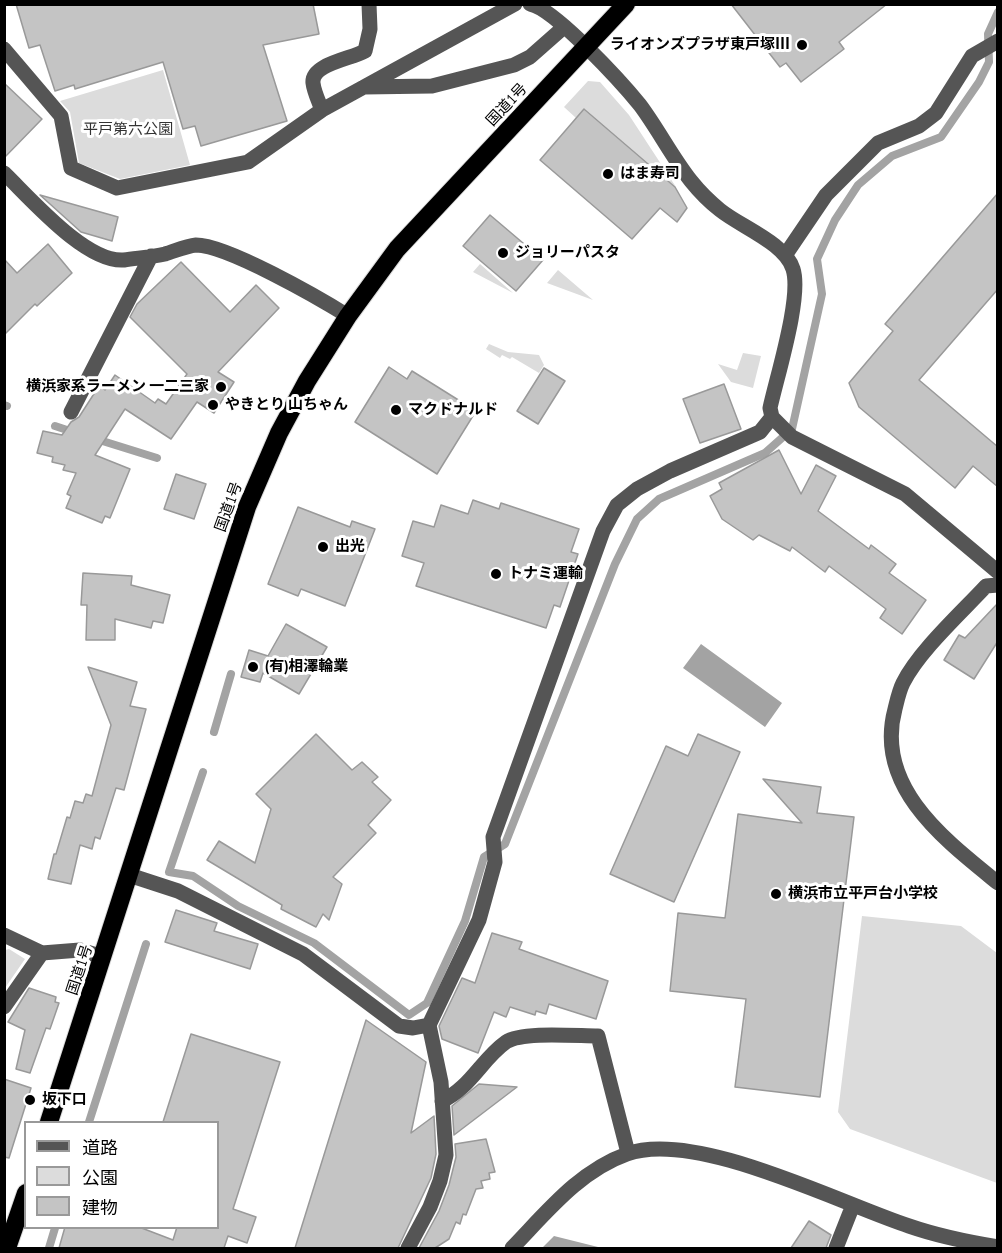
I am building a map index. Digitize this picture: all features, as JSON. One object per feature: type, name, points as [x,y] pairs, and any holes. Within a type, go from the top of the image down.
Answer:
[{"type":"highway","name":"国道1号","points":[[49,1121],[247,507],[279,433],[348,316],[397,249],[626,4]]},
{"type":"highway","points":[[7,1248],[11,1217],[24,1197]]},
{"type":"street","points":[[322,110],[312,82],[315,74],[322,66],[350,59],[365,51],[370,28],[369,4]]},
{"type":"street","points":[[4,49],[62,116],[71,168],[117,188],[248,162],[322,110],[515,4]]},
{"type":"street","points":[[530,4],[536,5],[564,27],[639,105],[692,182],[720,210],[786,254],[794,270],[795,292],[770,408],[772,417],[792,437],[904,494],[998,572]]},
{"type":"street","points":[[364,87],[432,86],[514,65],[530,57],[564,27]]},
{"type":"street","points":[[786,254],[826,195],[878,143],[919,126],[936,113],[972,56],[998,41]]},
{"type":"street","points":[[7,181],[67,234],[92,251],[121,260],[151,256],[196,245],[224,251],[319,298],[348,316]]},
{"type":"street","points":[[71,412],[151,256]]},
{"type":"street","points":[[408,1248],[441,1180],[446,1155],[442,1101],[429,1025],[479,920],[495,862],[493,837],[603,531],[617,505],[637,489],[670,471],[760,432],[772,417]]},
{"type":"street","points":[[998,585],[986,586],[927,650],[902,683],[892,721],[891,749],[899,776],[915,807],[954,847],[998,883]]},
{"type":"street","points":[[129,875],[178,891],[303,954],[399,1026],[413,1029],[429,1025]]},
{"type":"street","points":[[4,935],[42,953],[80,950],[103,957]]},
{"type":"street","points":[[4,1006],[42,953]]},
{"type":"street","points":[[442,1101],[457,1094],[507,1041],[522,1037],[598,1036],[628,1153]]},
{"type":"street","points":[[512,1248],[566,1192],[597,1167],[628,1153],[670,1148],[716,1155],[957,1240],[998,1247]]},
{"type":"street","points":[[836,1248],[853,1205]]},
{"type":"green space","name":"平戸第六公園","points":[[163,70],[190,165],[120,179],[79,163],[70,112],[60,101]]},
{"type":"green space","points":[[588,81],[600,82],[629,115],[676,187],[585,109],[576,118],[564,107]]},
{"type":"green space","points":[[480,264],[513,293],[473,272]]},
{"type":"green space","points":[[558,270],[593,300],[547,283]]},
{"type":"green space","points":[[489,344],[508,352],[539,355],[544,365],[539,373],[512,357],[510,359],[502,355],[500,358],[486,349]]},
{"type":"green space","points":[[743,353],[761,356],[753,388],[731,382],[718,364],[737,370]]},
{"type":"green space","points":[[862,916],[961,926],[997,953],[997,1183],[850,1129],[838,1112]]},
{"type":"green space","points":[[9,949],[25,959],[5,988],[5,950]]},
{"type":"shaded area","points":[[701,644],[782,703],[765,727],[683,668]]},
{"type":"shaded area","points":[[554,1236],[602,1248],[542,1248]]},
{"type":"building","points":[[16,4],[313,4],[319,34],[263,45],[287,121],[201,146],[195,126],[183,129],[163,62],[75,89],[74,85],[55,91],[40,45],[29,48]]},
{"type":"building","name":"ライオンズプラザ東戸塚Ⅲ","points":[[731,4],[887,4],[839,42],[844,49],[801,82],[786,63],[780,67]]},
{"type":"building","points":[[4,83],[42,119],[4,158]]},
{"type":"building","name":"はま寿司","points":[[584,109],[675,187],[687,208],[677,222],[660,208],[632,239],[540,160]]},
{"type":"building","points":[[998,193],[998,289],[919,380],[998,447],[998,487],[973,466],[955,488],[859,407],[849,383],[893,331],[885,324]]},
{"type":"building","points":[[40,195],[118,217],[112,241],[81,232]]},
{"type":"building","name":"ジョリーパスタ","points":[[490,215],[543,260],[516,291],[463,246]]},
{"type":"building","points":[[48,244],[72,273],[37,306],[35,304],[4,335],[4,259],[17,273]]},
{"type":"building","points":[[181,262],[230,312],[256,285],[279,308],[218,372],[234,382],[214,413],[197,402],[171,439],[125,409],[95,455],[130,469],[110,518],[105,516],[102,523],[66,508],[71,496],[67,494],[76,473],[63,470],[65,465],[52,462],[53,457],[37,453],[43,431],[62,435],[71,422],[79,417],[99,386],[105,390],[115,375],[155,403],[158,399],[166,404],[187,374],[130,317],[137,304]]},
{"type":"building","points":[[389,367],[407,379],[412,371],[476,411],[437,474],[355,422]]},
{"type":"building","points":[[544,368],[565,381],[538,424],[517,411]]},
{"type":"building","points":[[724,384],[741,429],[700,443],[683,399]]},
{"type":"building","points":[[779,450],[801,494],[816,465],[836,476],[818,511],[869,549],[871,545],[896,564],[889,573],[926,600],[902,634],[880,618],[886,609],[829,566],[825,572],[792,547],[790,551],[759,535],[753,540],[722,519],[710,496],[722,489],[719,483]]},
{"type":"building","points":[[176,474],[206,484],[194,519],[164,509]]},
{"type":"building","name":"トナミ運輸","points":[[473,500],[499,509],[501,503],[579,529],[571,552],[578,554],[560,607],[554,605],[546,628],[416,586],[424,563],[402,556],[413,521],[434,527],[441,505],[468,514]]},
{"type":"building","points":[[298,507],[350,527],[352,521],[375,529],[345,606],[301,589],[298,596],[268,584]]},
{"type":"building","points":[[83,573],[132,576],[131,585],[170,595],[163,623],[153,621],[151,628],[115,619],[115,640],[86,640],[87,605],[81,605]]},
{"type":"building","points":[[998,603],[998,641],[974,679],[944,660],[959,635],[965,638]]},
{"type":"building","points":[[286,624],[327,647],[299,694],[263,673],[260,682],[241,677],[249,650],[268,656]]},
{"type":"building","points":[[88,667],[137,682],[130,706],[146,709],[124,790],[116,788],[100,839],[95,837],[92,849],[80,845],[71,884],[48,879],[54,854],[56,854],[67,817],[70,818],[75,801],[83,803],[86,794],[92,796],[111,725]]},
{"type":"building","points":[[316,734],[352,770],[362,762],[378,777],[372,782],[391,800],[368,825],[376,833],[333,877],[342,884],[329,920],[323,914],[316,927],[281,909],[282,905],[207,860],[219,841],[255,863],[271,809],[256,794]]},
{"type":"building","points":[[698,734],[740,752],[674,902],[610,874],[666,746],[688,756]]},
{"type":"building","points":[[763,779],[821,787],[817,813],[854,817],[820,1097],[735,1087],[746,999],[670,991],[678,913],[725,918],[738,814],[802,823]]},
{"type":"building","points":[[176,910],[217,923],[214,931],[258,944],[250,969],[165,942]]},
{"type":"building","points":[[492,933],[522,942],[519,949],[608,981],[596,1019],[549,1004],[546,1014],[536,1011],[535,1015],[510,1007],[506,1017],[494,1012],[478,1053],[442,1039],[439,1026],[462,978],[475,983]]},
{"type":"building","points":[[29,988],[56,997],[55,1002],[59,1003],[50,1029],[46,1028],[30,1073],[16,1069],[25,1030],[8,1022]]},
{"type":"building","points":[[366,1020],[426,1062],[411,1133],[434,1116],[436,1154],[431,1178],[398,1248],[295,1248]]},
{"type":"building","points":[[191,1034],[280,1062],[233,1209],[256,1217],[247,1243],[228,1236],[224,1248],[59,1248],[64,1229],[144,1229],[173,1240],[176,1229],[219,1229],[219,1121],[163,1121]]},
{"type":"building","points":[[4,1079],[31,1088],[9,1158],[4,1157]]},
{"type":"building","points":[[479,1084],[517,1087],[454,1135],[452,1106]]},
{"type":"building","points":[[486,1139],[495,1172],[489,1173],[490,1179],[481,1181],[483,1188],[476,1189],[466,1215],[463,1214],[460,1224],[456,1222],[449,1239],[435,1248],[419,1248],[439,1211],[449,1185],[456,1157],[455,1144]]},
{"type":"building","points":[[809,1221],[831,1235],[826,1248],[791,1248]]},
{"type":"waterway","points":[[203,772],[169,872],[193,876],[238,906],[314,943],[409,1015],[427,1003],[465,921],[484,857],[505,844],[615,564],[637,519],[659,499],[765,453],[792,429],[822,294],[817,259],[835,220],[858,185],[892,156],[941,137],[979,82],[989,62],[988,34],[998,12]]},
{"type":"waterway","points":[[55,426],[73,432]]},
{"type":"waterway","points":[[96,439],[157,458]]},
{"type":"waterway","points":[[214,732],[231,674]]},
{"type":"waterway","points":[[89,1121],[146,944]]},
{"type":"waterway","points":[[49,1248],[55,1229]]},
{"type":"place","name":"ライオンズプラザ東戸塚Ⅲ","points":[[802,45]]},
{"type":"place","name":"はま寿司","points":[[608,174]]},
{"type":"place","name":"ジョリーパスタ","points":[[503,253]]},
{"type":"place","name":"横浜家系ラーメン 一二三家","points":[[221,387]]},
{"type":"place","name":"やきとり 山ちゃん","points":[[213,405]]},
{"type":"place","name":"マクドナルド","points":[[396,410]]},
{"type":"place","name":"出光","points":[[323,547]]},
{"type":"place","name":"トナミ運輸","points":[[496,574]]},
{"type":"place","name":"(有)相澤輪業","points":[[253,667]]},
{"type":"place","name":"横浜市立平戸台小学校","points":[[776,894]]},
{"type":"place","name":"坂下口","points":[[30,1100]]}]
